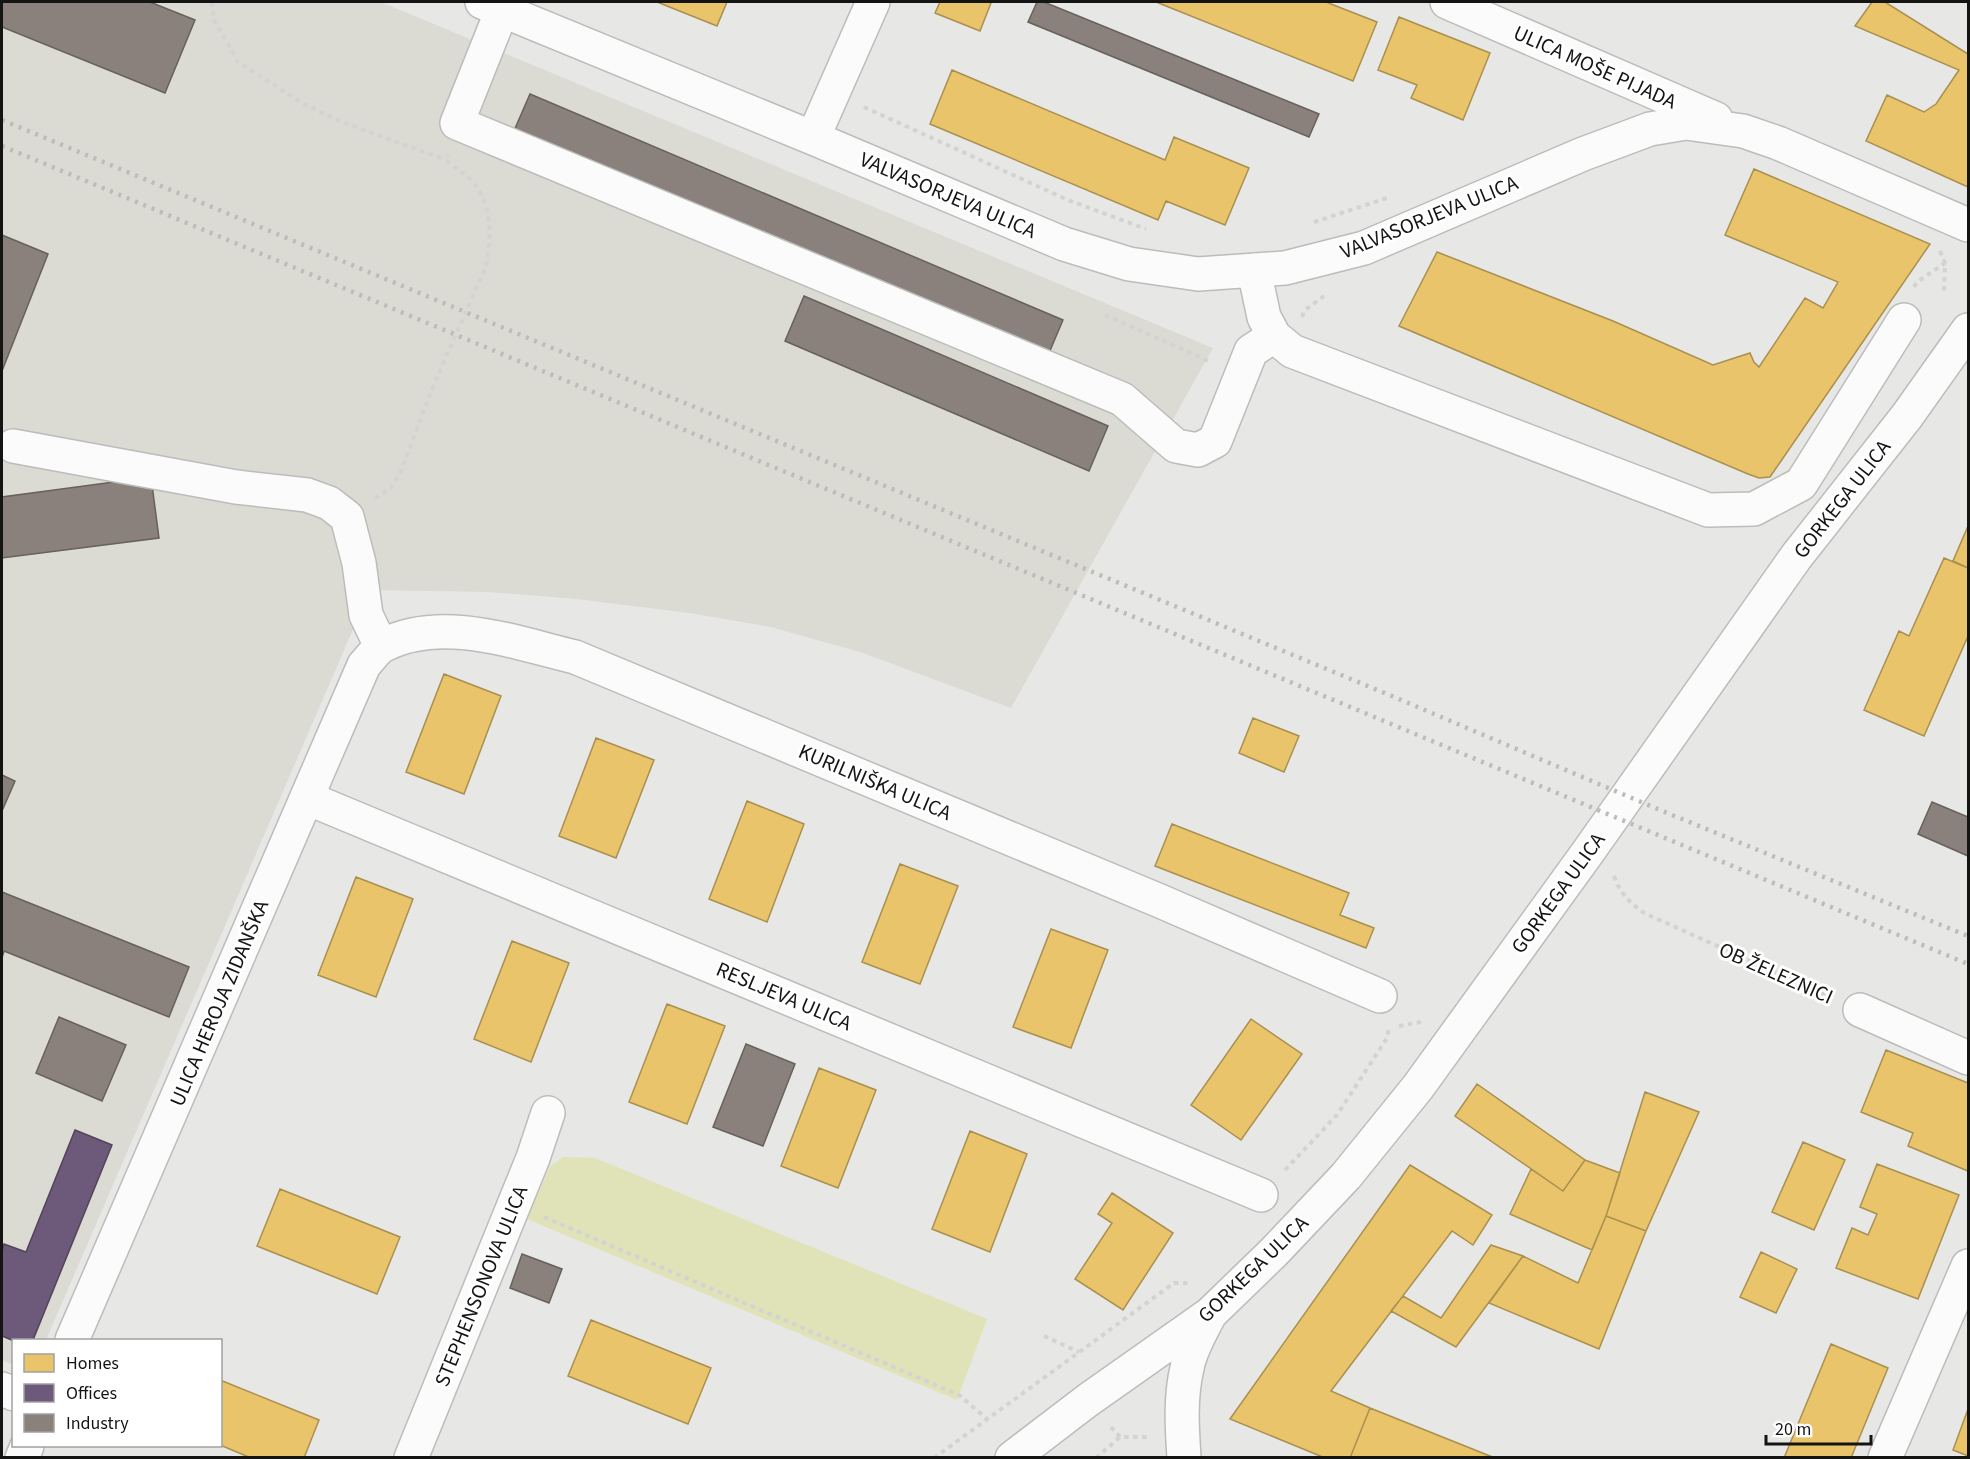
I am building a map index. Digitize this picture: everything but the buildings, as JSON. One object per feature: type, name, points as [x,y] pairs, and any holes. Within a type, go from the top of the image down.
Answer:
[{"type":"street","points":[[813,138],[873,2]]},
{"type":"street","name":"ULICA MOŠE PIJADA","points":[[1447,2],[1743,131]]},
{"type":"street","points":[[492,6],[457,123],[1122,399],[1176,446],[1197,450],[1215,441],[1251,351],[1287,328]]},
{"type":"street","name":"VALVASORJEVA ULICA","points":[[492,6],[1064,244],[1129,264],[1198,274],[1285,268],[1364,248],[1583,154],[1650,129],[1686,123],[1743,131],[1778,143],[1968,225]]},
{"type":"street","points":[[1254,270],[1264,317],[1287,328]]},
{"type":"street","points":[[1287,328],[1292,351],[1708,510],[1755,509],[1801,484],[1904,320]]},
{"type":"street","name":"GORKEGA ULICA","points":[[1012,1458],[1088,1400],[1210,1314],[1338,1185],[1418,1087],[1790,566],[1907,416],[1968,330]]},
{"type":"street","points":[[13,446],[236,488],[307,495],[329,503],[347,517],[359,563],[373,656]]},
{"type":"street","name":"KURILNIŠKA ULICA","points":[[373,656],[402,638],[430,632],[464,633],[575,657],[1160,901],[1380,996]]},
{"type":"street","name":"ULICA HEROJA ZIDANŠKA","points":[[73,1339],[307,798],[373,656]]},
{"type":"street","name":"RESLJEVA ULICA","points":[[307,798],[1261,1195]]},
{"type":"street","name":"OB ŽELEZNICI","points":[[1860,1010],[1968,1058]]},
{"type":"street","name":"STEPHENSONOVA ULICA","points":[[411,1458],[533,1158],[548,1113]]},
{"type":"street","points":[[1885,1458],[1968,1266]]},
{"type":"street","points":[[1189,1455],[1182,1403],[1187,1367],[1198,1337],[1210,1314]]},
{"type":"path","points":[[212,2],[214,20],[238,62],[302,103],[337,120],[446,160],[474,184],[487,209],[490,245],[486,266],[459,323],[396,482],[391,488],[347,517]]},
{"type":"path","points":[[855,103],[1068,200],[1156,233]]},
{"type":"path","points":[[446,160],[457,123]]},
{"type":"path","points":[[1311,224],[1395,195]]},
{"type":"path","points":[[1917,282],[1945,263],[1944,294]]},
{"type":"path","points":[[1287,328],[1325,295]]},
{"type":"path","points":[[1105,315],[1218,366]]},
{"type":"path","name":"OB ŽELEZNICI","points":[[1612,873],[1618,889],[1629,902],[1644,913],[1860,1010]]},
{"type":"path","points":[[1261,1195],[1337,1115],[1387,1038],[1389,1027],[1420,1022]]},
{"type":"path","points":[[514,1204],[959,1395],[987,1419]]},
{"type":"path","points":[[934,1458],[1174,1283]]},
{"type":"path","points":[[1044,1336],[1079,1352]]},
{"type":"path","points":[[1096,1458],[1120,1437],[1148,1437]]},
{"type":"shaded area","points":[[2,2],[381,2],[1213,348],[1011,708],[863,653],[771,627],[689,613],[576,599],[488,592],[370,590],[46,1339],[12,1339],[12,1365],[2,1360]]},
{"type":"green space","points":[[564,1157],[595,1158],[987,1319],[957,1400],[527,1219],[550,1166]]},
{"type":"railway","points":[[2,120],[1968,936]]},
{"type":"railway","points":[[2,146],[1968,964]]}]
